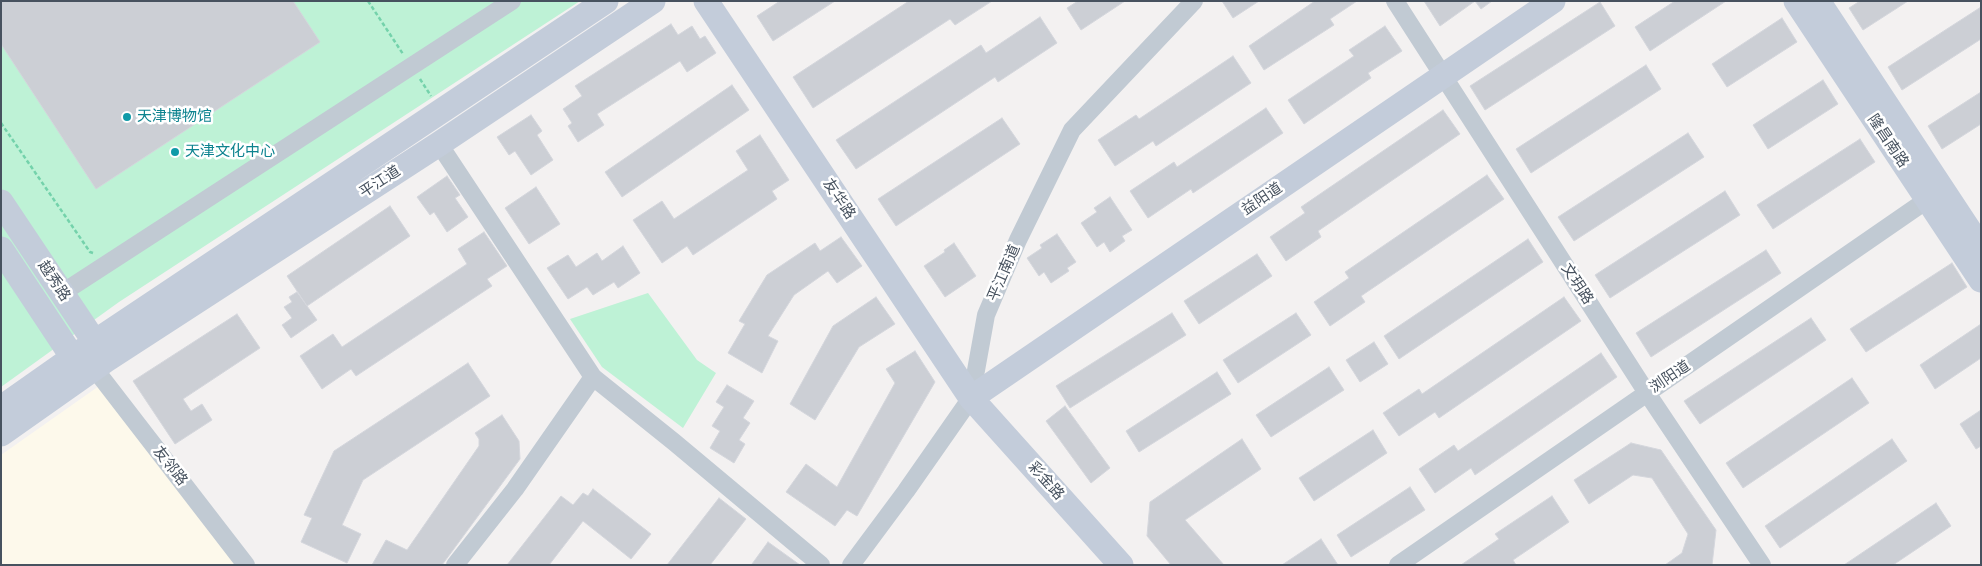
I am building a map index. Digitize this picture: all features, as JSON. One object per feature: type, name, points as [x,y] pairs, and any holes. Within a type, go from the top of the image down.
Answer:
[{"type":"main road","name":"平江道","points":[[90,360],[606,1]]},
{"type":"main road","name":"平江道","points":[[90,360],[439,144],[653,1]]},
{"type":"main road","name":"友华路","points":[[706,1],[971,398]]},
{"type":"main road","name":"益阳道","points":[[971,398],[1553,1]]},
{"type":"main road","name":"隆昌南路","points":[[1796,1],[1935,195],[1981,248]]},
{"type":"main road","name":"隆昌南路","points":[[1818,1],[1935,195],[1981,280]]},
{"type":"main road","name":"越秀路","points":[[1,202],[62,293],[90,360]]},
{"type":"main road","name":"越秀路","points":[[1,249],[90,360]]},
{"type":"main road","points":[[1,408],[90,360]]},
{"type":"main road","points":[[1,434],[90,360]]},
{"type":"main road","name":"彩金路","points":[[971,398],[1121,565]]},
{"type":"street","points":[[62,293],[412,68],[512,1]]},
{"type":"street","name":"平江南道","points":[[851,565],[971,398],[986,315],[1018,240],[1072,130],[1194,1]]},
{"type":"street","name":"文玥路","points":[[1395,1],[1646,393],[1762,565]]},
{"type":"street","points":[[439,144],[593,377],[821,565]]},
{"type":"street","name":"浏阳道","points":[[1398,565],[1935,195]]},
{"type":"street","name":"友邻路","points":[[90,360],[246,565]]},
{"type":"street","points":[[455,565],[515,489],[593,377]]},
{"type":"path","points":[[1,123],[90,252],[114,259]]},
{"type":"shaded area","points":[[99,386],[238,565],[1,565],[1,455]]},
{"type":"green space","name":"天津文化中心","points":[[1,1],[580,1],[119,302],[1,387]]},
{"type":"green space","points":[[648,293],[697,360],[716,373],[683,428],[602,367],[570,319]]},
{"type":"building","name":"天津博物馆","points":[[1,1],[293,1],[320,42],[96,189],[1,44]]},
{"type":"building","points":[[780,1],[835,1],[773,41],[757,16]]},
{"type":"building","points":[[909,1],[992,1],[955,25],[950,19],[813,108],[793,77]]},
{"type":"building","points":[[1078,1],[1125,1],[1081,30],[1067,8]]},
{"type":"building","points":[[1222,1],[1259,1],[1233,18]]},
{"type":"building","points":[[1315,1],[1357,1],[1330,19],[1334,25],[1264,70],[1249,46]]},
{"type":"building","points":[[1424,1],[1475,1],[1440,26]]},
{"type":"building","points":[[1475,1],[1492,1],[1481,9]]},
{"type":"building","points":[[1675,1],[1726,1],[1650,51],[1635,27]]},
{"type":"building","points":[[1860,1],[1908,1],[1863,30],[1849,8]]},
{"type":"building","points":[[1600,2],[1615,26],[1485,110],[1470,86]]},
{"type":"building","points":[[1981,7],[1981,39],[1902,90],[1888,67]]},
{"type":"building","points":[[1040,17],[1057,43],[998,82],[995,77],[856,169],[836,140],[981,45],[986,53]]},
{"type":"building","points":[[1782,18],[1797,42],[1727,87],[1712,64]]},
{"type":"building","points":[[671,24],[678,35],[692,26],[700,39],[705,36],[716,53],[687,72],[680,61],[597,114],[604,125],[578,142],[568,126],[572,123],[563,109],[582,96],[575,86]]},
{"type":"building","points":[[1385,26],[1402,51],[1368,73],[1371,78],[1304,124],[1288,100],[1354,56],[1349,50]]},
{"type":"building","points":[[1233,56],[1251,83],[1156,146],[1153,141],[1115,166],[1098,140],[1136,115],[1139,119]]},
{"type":"building","points":[[1646,65],[1661,89],[1531,173],[1516,149]]},
{"type":"building","points":[[1823,80],[1838,104],[1768,149],[1753,125]]},
{"type":"building","points":[[732,85],[749,110],[622,197],[605,172]]},
{"type":"building","points":[[1981,92],[1981,124],[1942,149],[1928,126]]},
{"type":"building","points":[[1266,108],[1283,133],[1193,193],[1191,189],[1148,218],[1130,191],[1174,162],[1177,167]]},
{"type":"building","points":[[1443,110],[1460,134],[1318,231],[1321,237],[1286,261],[1270,237],[1305,213],[1301,207]]},
{"type":"building","points":[[531,115],[542,131],[537,135],[553,160],[531,175],[515,151],[509,155],[497,137]]},
{"type":"building","points":[[1002,118],[1020,144],[896,226],[878,199]]},
{"type":"building","points":[[1688,133],[1704,157],[1574,241],[1558,217]]},
{"type":"building","points":[[760,135],[789,180],[772,191],[777,199],[693,255],[687,246],[662,263],[633,220],[662,201],[674,219],[748,170],[736,151]]},
{"type":"building","points":[[1860,139],[1875,162],[1773,229],[1757,205]]},
{"type":"building","points":[[1487,175],[1504,199],[1361,296],[1365,302],[1330,326],[1314,302],[1349,278],[1345,272]]},
{"type":"building","points":[[447,176],[460,195],[455,198],[468,217],[447,232],[434,212],[430,215],[417,197]]},
{"type":"building","points":[[536,187],[560,224],[529,244],[505,208]]},
{"type":"building","points":[[1725,191],[1740,215],[1610,298],[1595,275]]},
{"type":"building","points":[[1110,197],[1132,230],[1122,236],[1125,241],[1110,252],[1104,242],[1097,247],[1081,223],[1097,212],[1094,208]]},
{"type":"building","points":[[390,206],[410,236],[307,306],[287,276]]},
{"type":"building","points":[[484,232],[507,266],[487,279],[492,286],[356,376],[351,369],[322,389],[300,356],[333,334],[342,347],[467,264],[458,249]]},
{"type":"building","points":[[1057,234],[1076,262],[1067,268],[1069,271],[1051,283],[1044,272],[1039,276],[1027,258],[1042,248],[1040,245]]},
{"type":"building","points":[[841,237],[862,266],[837,283],[828,271],[794,295],[768,336],[778,341],[762,373],[728,353],[745,324],[739,321],[767,275],[815,243],[820,251]]},
{"type":"building","points":[[1528,239],[1543,262],[1399,359],[1384,336]]},
{"type":"building","points":[[954,243],[976,276],[945,297],[924,266],[945,252],[944,250]]},
{"type":"building","points":[[623,246],[640,273],[618,288],[614,282],[593,295],[587,287],[568,299],[547,268],[568,255],[576,267],[597,253],[602,261]]},
{"type":"building","points":[[1766,250],[1781,273],[1651,357],[1636,333]]},
{"type":"building","points":[[1257,254],[1272,276],[1199,324],[1184,301]]},
{"type":"building","points":[[1952,263],[1967,287],[1866,352],[1850,329]]},
{"type":"building","points":[[297,292],[317,320],[291,338],[282,325],[292,318],[284,307],[292,302],[289,297]]},
{"type":"building","points":[[876,297],[895,324],[859,347],[815,420],[790,404],[833,326]]},
{"type":"building","points":[[1564,297],[1581,321],[1439,418],[1435,412],[1399,436],[1383,413],[1419,389],[1422,394]]},
{"type":"building","points":[[1172,313],[1186,335],[1070,408],[1056,386]]},
{"type":"building","points":[[1296,313],[1311,335],[1238,383],[1223,360]]},
{"type":"building","points":[[237,314],[260,348],[183,399],[191,411],[202,404],[212,420],[175,444],[133,381]]},
{"type":"building","points":[[1811,318],[1826,340],[1700,424],[1684,401]]},
{"type":"building","points":[[1981,324],[1981,358],[1935,389],[1920,365]]},
{"type":"building","points":[[1374,342],[1388,364],[1360,382],[1346,360]]},
{"type":"building","points":[[915,351],[935,382],[857,516],[847,510],[835,526],[786,492],[806,464],[837,487],[895,383],[886,369]]},
{"type":"building","points":[[1601,353],[1617,377],[1475,475],[1471,468],[1435,493],[1419,469],[1454,445],[1458,451]]},
{"type":"building","points":[[468,363],[490,396],[363,480],[342,525],[361,534],[347,563],[301,542],[312,518],[304,515],[334,451]]},
{"type":"building","points":[[1329,367],[1344,390],[1271,437],[1256,415]]},
{"type":"building","points":[[1217,372],[1231,394],[1139,452],[1126,431]]},
{"type":"building","points":[[1852,378],[1869,403],[1743,488],[1726,463]]},
{"type":"building","points":[[727,385],[754,401],[743,418],[750,423],[739,440],[745,444],[734,463],[710,448],[720,431],[712,426],[724,407],[716,402]]},
{"type":"building","points":[[1065,406],[1110,468],[1091,483],[1046,421]]},
{"type":"building","points":[[1981,410],[1981,446],[1976,449],[1960,424]]},
{"type":"building","points":[[502,415],[519,441],[520,459],[442,565],[372,565],[386,540],[407,550],[479,446],[479,439],[475,433]]},
{"type":"building","points":[[1373,430],[1387,453],[1314,501],[1299,478]]},
{"type":"building","points":[[1242,439],[1261,469],[1185,520],[1224,565],[1171,565],[1147,536],[1150,502]]},
{"type":"building","points":[[1892,439],[1907,461],[1780,548],[1765,526]]},
{"type":"building","points":[[1631,443],[1661,450],[1716,530],[1712,565],[1665,565],[1682,553],[1688,534],[1652,478],[1633,475],[1589,504],[1574,480]]},
{"type":"building","points":[[1410,487],[1425,510],[1351,557],[1337,535]]},
{"type":"building","points":[[593,489],[651,534],[631,559],[583,521],[549,565],[507,565],[561,496],[573,505],[583,493],[588,496]]},
{"type":"building","points":[[1552,496],[1569,522],[1513,560],[1516,565],[1461,565],[1499,539],[1495,534]]},
{"type":"building","points":[[719,498],[746,519],[710,565],[667,565]]},
{"type":"building","points":[[1936,503],[1951,526],[1893,565],[1844,565]]},
{"type":"building","points":[[1321,539],[1338,565],[1282,565]]},
{"type":"building","points":[[768,542],[800,565],[753,565]]},
{"type":"place","name":"天津博物馆","points":[[127,117]]},
{"type":"place","name":"天津文化中心","points":[[175,152]]}]
